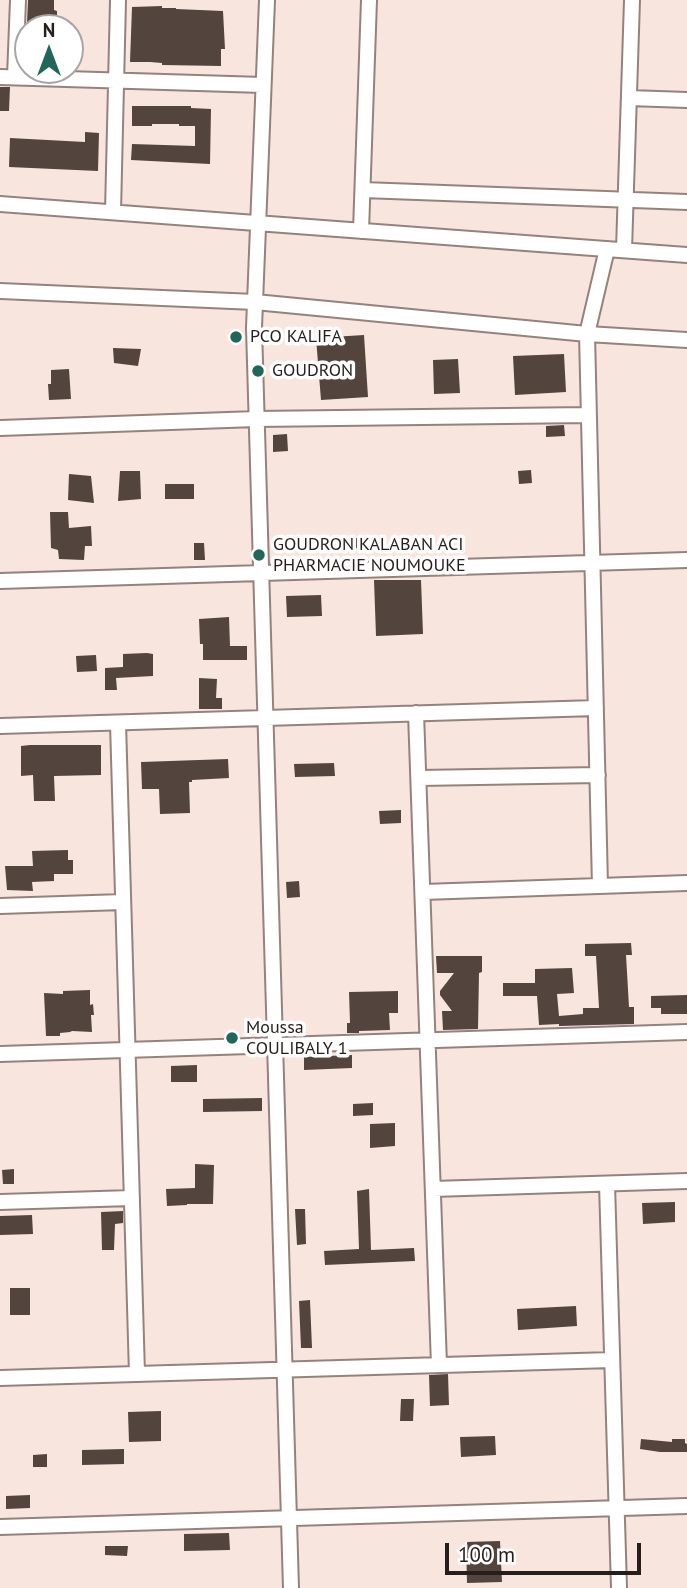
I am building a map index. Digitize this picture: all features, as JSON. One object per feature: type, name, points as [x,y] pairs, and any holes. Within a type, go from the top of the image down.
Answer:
[{"type":"street","points":[[18,0],[7,77],[263,85]]},
{"type":"street","points":[[113,212],[118,0]]},
{"type":"street","points":[[267,0],[254,328],[290,1588]]},
{"type":"street","points":[[361,231],[369,0]]},
{"type":"street","points":[[624,250],[632,0]]},
{"type":"street","points":[[629,99],[687,100]]},
{"type":"street","points":[[363,190],[687,202]]},
{"type":"street","points":[[0,204],[687,255]]},
{"type":"street","points":[[600,886],[587,334],[607,249]]},
{"type":"street","points":[[0,291],[255,302],[587,334],[687,340]]},
{"type":"street","points":[[0,428],[256,419],[588,415]]},
{"type":"street","points":[[0,581],[687,560]]},
{"type":"street","points":[[0,726],[596,708]]},
{"type":"street","points":[[416,713],[439,1365]]},
{"type":"street","points":[[118,723],[137,1374]]},
{"type":"street","points":[[419,778],[597,775]]},
{"type":"street","points":[[423,892],[687,883]]},
{"type":"street","points":[[0,906],[123,902]]},
{"type":"street","points":[[0,1054],[687,1032]]},
{"type":"street","points":[[433,1189],[687,1181]]},
{"type":"street","points":[[607,1184],[619,1588]]},
{"type":"street","points":[[0,1202],[132,1198]]},
{"type":"street","points":[[0,1378],[612,1360]]},
{"type":"street","points":[[0,1527],[687,1506]]},
{"type":"building","points":[[28,0],[54,0],[57,14],[27,14]]},
{"type":"building","points":[[162,6],[223,11],[225,49],[221,49],[221,66],[130,62],[132,7]]},
{"type":"building","points":[[0,87],[10,87],[9,111],[0,111]]},
{"type":"building","points":[[132,106],[191,106],[211,109],[210,164],[131,160],[132,144],[195,146],[195,126],[132,126]]},
{"type":"building","points":[[85,132],[99,133],[98,171],[9,167],[10,138],[85,142]]},
{"type":"building","points":[[364,335],[368,397],[321,400],[316,338]]},
{"type":"building","points":[[113,348],[141,349],[138,366],[114,363]]},
{"type":"building","points":[[564,354],[566,392],[515,395],[513,356]]},
{"type":"building","points":[[458,359],[460,393],[434,394],[433,360]]},
{"type":"building","points":[[69,369],[71,399],[49,400],[51,370]]},
{"type":"building","points":[[564,425],[565,436],[546,437],[546,426]]},
{"type":"building","points":[[287,434],[288,451],[273,452],[273,435]]},
{"type":"building","points":[[531,470],[532,483],[519,484],[518,471]]},
{"type":"building","points":[[120,471],[140,471],[141,499],[118,501]]},
{"type":"building","points":[[69,474],[91,476],[94,503],[68,500]]},
{"type":"building","points":[[165,484],[194,484],[194,499],[165,499]]},
{"type":"building","points":[[50,512],[68,512],[69,528],[91,526],[92,546],[85,546],[84,560],[59,559],[58,550],[51,548]]},
{"type":"building","points":[[359,538],[359,548],[334,549],[333,539]]},
{"type":"building","points":[[194,543],[204,543],[205,560],[194,560]]},
{"type":"building","points":[[374,580],[421,580],[423,634],[376,636]]},
{"type":"building","points":[[321,595],[322,616],[287,617],[286,596]]},
{"type":"building","points":[[229,617],[230,646],[247,646],[247,660],[203,660],[199,619]]},
{"type":"building","points":[[123,654],[153,654],[153,676],[116,678],[117,690],[105,690],[105,668],[123,667]]},
{"type":"building","points":[[96,655],[97,671],[77,672],[76,656]]},
{"type":"building","points":[[199,678],[217,679],[216,698],[222,698],[222,709],[199,709]]},
{"type":"building","points":[[101,745],[101,775],[54,776],[55,801],[34,801],[33,775],[21,776],[21,746]]},
{"type":"building","points":[[228,759],[229,778],[189,782],[190,813],[160,814],[159,789],[142,789],[141,762]]},
{"type":"building","points":[[334,763],[335,776],[295,777],[294,764]]},
{"type":"building","points":[[401,810],[401,823],[380,824],[379,811]]},
{"type":"building","points":[[68,850],[68,860],[73,860],[73,874],[54,874],[54,881],[32,882],[33,891],[7,890],[5,866],[33,866],[32,851]]},
{"type":"building","points":[[299,881],[300,897],[287,898],[286,882]]},
{"type":"building","points":[[631,943],[632,955],[626,955],[629,1007],[634,1007],[634,1024],[539,1025],[537,996],[503,996],[503,983],[535,983],[535,969],[572,968],[574,993],[557,994],[559,1016],[583,1014],[583,1008],[599,1008],[596,956],[585,956],[585,944]]},
{"type":"building","points":[[436,956],[482,956],[478,1029],[443,1030],[442,1011],[452,1011],[440,991],[454,973],[437,973]]},
{"type":"building","points":[[90,990],[90,1005],[93,1004],[94,1015],[91,1015],[92,1032],[72,1031],[60,1033],[60,1036],[46,1036],[44,993],[63,994],[63,991]]},
{"type":"building","points":[[398,991],[398,1013],[389,1013],[390,1030],[347,1033],[347,1023],[350,1023],[349,992]]},
{"type":"building","points":[[687,995],[687,1014],[661,1014],[661,1008],[651,1008],[651,996]]},
{"type":"building","points":[[352,1055],[352,1068],[304,1070],[304,1057]]},
{"type":"building","points":[[197,1065],[197,1082],[171,1082],[171,1066]]},
{"type":"building","points":[[262,1098],[262,1111],[203,1112],[203,1099]]},
{"type":"building","points":[[373,1103],[373,1115],[353,1116],[353,1104]]},
{"type":"building","points":[[395,1123],[395,1146],[370,1148],[370,1124]]},
{"type":"building","points":[[195,1164],[214,1165],[213,1204],[167,1206],[166,1189],[195,1188]]},
{"type":"building","points":[[14,1169],[14,1184],[3,1184],[2,1170]]},
{"type":"building","points":[[369,1189],[371,1250],[414,1248],[415,1261],[325,1265],[324,1251],[359,1249],[357,1191]]},
{"type":"building","points":[[675,1202],[675,1222],[643,1224],[642,1203]]},
{"type":"building","points":[[295,1209],[305,1209],[306,1244],[297,1245]]},
{"type":"building","points":[[123,1211],[123,1223],[115,1224],[114,1250],[102,1250],[101,1212]]},
{"type":"building","points":[[32,1215],[33,1234],[0,1235],[0,1216]]},
{"type":"building","points":[[10,1288],[30,1288],[30,1315],[10,1315]]},
{"type":"building","points":[[310,1300],[312,1348],[301,1348],[299,1301]]},
{"type":"building","points":[[576,1306],[577,1326],[518,1330],[517,1309]]},
{"type":"building","points":[[448,1374],[449,1405],[430,1406],[429,1375]]},
{"type":"building","points":[[401,1399],[414,1399],[413,1421],[400,1421]]},
{"type":"building","points":[[161,1411],[161,1441],[129,1442],[128,1412]]},
{"type":"building","points":[[495,1436],[496,1455],[461,1457],[460,1437]]},
{"type":"building","points":[[641,1439],[672,1442],[672,1439],[685,1439],[687,1452],[640,1449]]},
{"type":"building","points":[[124,1449],[124,1464],[82,1465],[82,1450]]},
{"type":"building","points":[[47,1454],[47,1467],[33,1467],[33,1455]]},
{"type":"building","points":[[30,1495],[30,1508],[6,1509],[6,1496]]},
{"type":"building","points":[[229,1533],[230,1550],[184,1551],[184,1534]]},
{"type":"building","points":[[500,1541],[502,1582],[467,1583],[466,1542]]},
{"type":"building","points":[[105,1546],[128,1546],[127,1556],[105,1555]]},
{"type":"place","name":"PCO KALIFA","points":[[236,337]]},
{"type":"place","name":"GOUDRON","points":[[258,371]]},
{"type":"place","name":"GOUDRON KALABAN ACI PHARMACIE NOUMOUKE","points":[[259,555]]},
{"type":"place","name":"Moussa COULIBALY 1","points":[[232,1038]]}]
